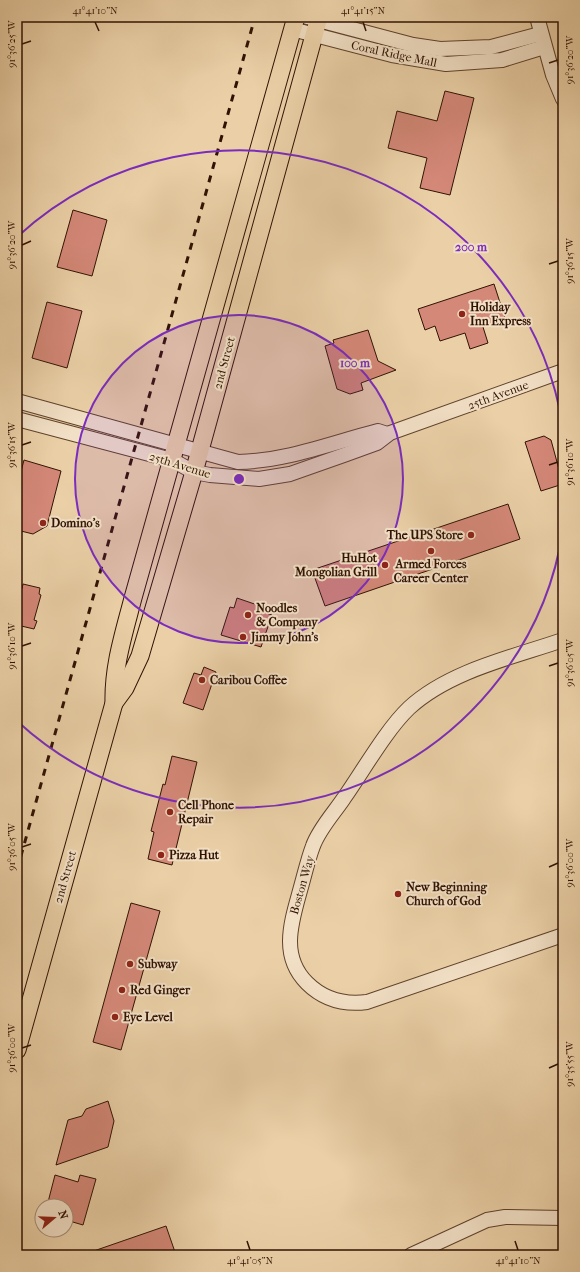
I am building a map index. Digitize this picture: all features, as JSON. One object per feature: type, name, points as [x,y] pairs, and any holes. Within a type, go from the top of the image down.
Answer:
[{"type":"main road","name":"2nd Street","points":[[114,704],[135,671],[140,656],[194,472],[315,22]]},
{"type":"main road","name":"2nd Street","points":[[17,1050],[114,704],[113,683],[116,662],[294,23]]},
{"type":"street","points":[[537,17],[552,75],[563,99]]},
{"type":"street","name":"Coral Ridge Mall","points":[[294,23],[315,22],[392,55],[446,64],[502,60],[542,40]]},
{"type":"street","name":"25th Avenue","points":[[17,401],[174,453],[194,472],[230,478],[259,479],[290,474],[378,443],[387,434],[563,371]]},
{"type":"street","name":"25th Avenue","points":[[17,419],[174,453],[199,452],[238,462],[262,461],[301,453],[378,431],[387,434]]},
{"type":"street","name":"Boston Way","points":[[563,640],[468,672],[439,685],[423,696],[401,717],[313,845],[290,928],[289,944],[296,968],[313,989],[328,998],[354,1004],[367,1002],[563,935]]},
{"type":"street","points":[[411,1255],[487,1220],[505,1217],[563,1218]]},
{"type":"building","points":[[445,91],[474,98],[450,195],[420,188],[427,158],[388,148],[397,111],[437,121]]},
{"type":"building","points":[[73,210],[107,220],[92,276],[57,267]]},
{"type":"building","name":"Holiday Inn Express","points":[[494,284],[505,318],[483,327],[488,343],[470,349],[465,333],[440,341],[435,326],[425,330],[418,309]]},
{"type":"building","points":[[47,302],[82,311],[67,368],[32,358]]},
{"type":"building","points":[[368,330],[378,361],[396,370],[361,383],[363,390],[350,394],[337,389],[325,346],[334,343],[333,340]]},
{"type":"building","points":[[544,436],[551,440],[563,484],[541,491],[525,442]]},
{"type":"building","points":[[24,460],[61,471],[47,526],[33,534],[17,530],[17,487]]},
{"type":"building","points":[[508,504],[520,539],[325,606],[312,570]]},
{"type":"building","points":[[23,584],[40,588],[39,594],[41,595],[34,620],[37,621],[34,629],[17,625],[17,588],[22,589]]},
{"type":"building","points":[[237,598],[269,609],[268,614],[272,615],[261,647],[221,635],[230,607],[234,608]]},
{"type":"building","points":[[204,667],[216,672],[203,710],[183,703],[194,673],[201,675]]},
{"type":"building","points":[[172,756],[197,762],[172,865],[148,859],[154,832],[151,831]]},
{"type":"building","points":[[131,903],[160,911],[121,1050],[93,1042]]},
{"type":"building","points":[[108,1101],[114,1121],[108,1147],[56,1165],[68,1120],[82,1116],[86,1109]]},
{"type":"building","points":[[55,1175],[78,1182],[80,1175],[96,1179],[83,1225],[74,1222],[74,1198],[49,1198]]},
{"type":"building","points":[[166,1226],[176,1255],[85,1255],[85,1254]]},
{"type":"railway","points":[[17,870],[255,17]]},
{"type":"place","name":"Holiday Inn Express","points":[[462,314]]},
{"type":"place","name":"Domino's","points":[[43,523]]},
{"type":"place","name":"The UPS Store","points":[[471,535]]},
{"type":"place","name":"Armed Forces Career Center","points":[[431,551]]},
{"type":"place","name":"HuHot Mongolian Grill","points":[[385,565]]},
{"type":"place","name":"Noodles & Company","points":[[248,615]]},
{"type":"place","name":"Jimmy John's","points":[[243,637]]},
{"type":"place","name":"Caribou Coffee","points":[[202,680]]},
{"type":"place","name":"Cell Phone Repair","points":[[170,812]]},
{"type":"place","name":"Pizza Hut","points":[[161,855]]},
{"type":"place","name":"New Beginning Church of God","points":[[398,894]]},
{"type":"place","name":"Subway","points":[[130,964]]},
{"type":"place","name":"Red Ginger","points":[[122,990]]},
{"type":"place","name":"Eye Level","points":[[115,1017]]}]
